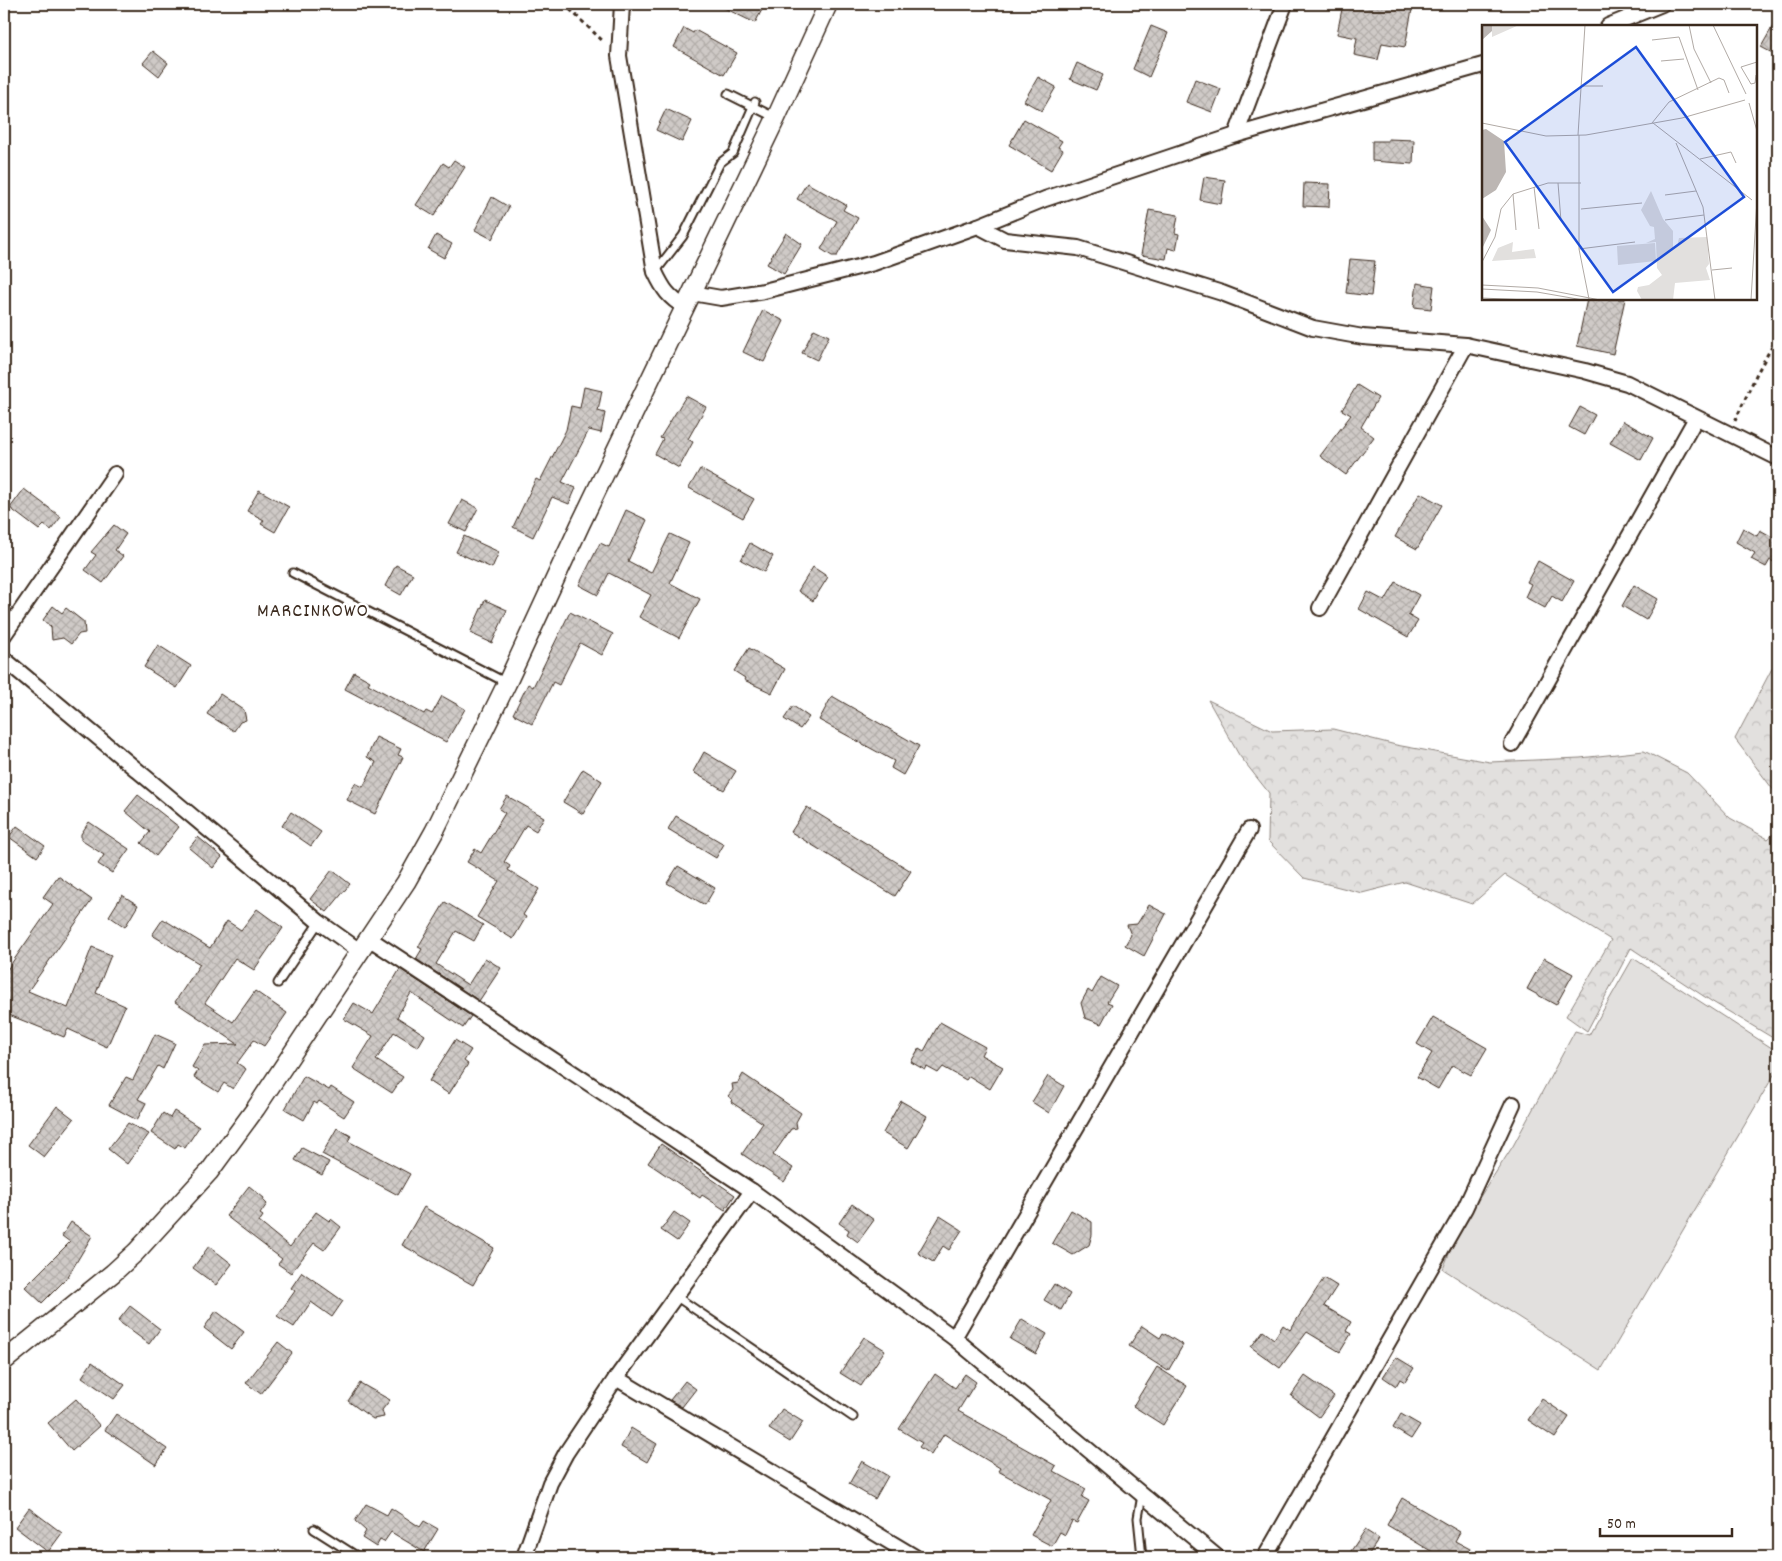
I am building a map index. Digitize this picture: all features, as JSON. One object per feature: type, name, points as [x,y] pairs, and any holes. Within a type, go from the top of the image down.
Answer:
[{"type":"street","points":[[622,4],[619,56],[655,272],[664,290],[672,299],[722,298],[764,291],[874,263],[978,226],[1045,199],[1236,135],[1482,65]]},
{"type":"street","points":[[4,1362],[113,1273],[183,1201],[233,1141],[366,945],[406,882],[434,832],[507,682],[776,118],[828,4]]},
{"type":"street","points":[[1236,135],[1285,4]]},
{"type":"street","points":[[1610,25],[1662,4]]},
{"type":"street","points":[[978,226],[1005,240],[1078,248],[1222,293],[1313,328],[1362,337],[1466,345],[1585,371],[1627,383],[1778,458]]},
{"type":"street","points":[[1320,608],[1466,345]]},
{"type":"street","points":[[1512,744],[1696,418]]},
{"type":"street","points":[[4,635],[115,474]]},
{"type":"street","points":[[4,659],[319,922],[366,945],[752,1191],[954,1338],[1217,1557]]},
{"type":"street","points":[[954,1338],[1249,830]]},
{"type":"street","points":[[1265,1557],[1466,1208],[1513,1104]]},
{"type":"street","points":[[524,1557],[550,1483],[566,1453],[616,1378],[677,1297],[752,1191]]},
{"type":"street","points":[[616,1378],[915,1557]]},
{"type":"lane","points":[[728,94],[754,105],[776,118]]},
{"type":"lane","points":[[655,272],[683,236],[720,163],[733,153],[754,105]]},
{"type":"lane","points":[[293,573],[507,682]]},
{"type":"lane","points":[[278,983],[319,922]]},
{"type":"lane","points":[[677,1297],[853,1416]]},
{"type":"lane","points":[[1142,1495],[1138,1518],[1142,1557]]},
{"type":"lane","points":[[314,1529],[358,1557]]},
{"type":"path","points":[[564,4],[619,56]]},
{"type":"path","points":[[1729,433],[1757,373],[1778,336]]},
{"type":"green space","points":[[1778,657],[1778,796],[1735,739]]},
{"type":"green space","points":[[1208,700],[1272,731],[1333,729],[1396,745],[1490,762],[1580,758],[1644,751],[1687,773],[1730,818],[1768,839],[1778,830],[1778,1041],[1711,1001],[1631,948],[1587,1031],[1566,1016],[1611,940],[1505,875],[1472,904],[1405,882],[1362,893],[1304,878],[1268,841],[1269,793],[1239,755]]},
{"type":"green space","points":[[1633,958],[1778,1052],[1778,1068],[1601,1370],[1443,1269],[1459,1229],[1513,1146],[1575,1031],[1589,1035]]},
{"type":"building","points":[[716,4],[765,4],[755,23]]},
{"type":"building","points":[[1343,4],[1413,4],[1405,47],[1382,43],[1378,60],[1354,55],[1357,38],[1337,34]]},
{"type":"building","points":[[1778,17],[1778,56],[1761,47]]},
{"type":"building","points":[[1151,26],[1168,33],[1149,77],[1133,69]]},
{"type":"building","points":[[684,28],[693,33],[695,30],[737,53],[724,75],[674,47]]},
{"type":"building","points":[[153,51],[168,63],[159,76],[143,63]]},
{"type":"building","points":[[1077,63],[1103,75],[1096,90],[1070,79]]},
{"type":"building","points":[[1038,77],[1056,87],[1042,111],[1024,101]]},
{"type":"building","points":[[1195,79],[1221,89],[1212,112],[1186,102]]},
{"type":"building","points":[[666,109],[692,121],[682,142],[656,130]]},
{"type":"building","points":[[1024,119],[1062,141],[1058,147],[1063,150],[1051,170],[1009,145]]},
{"type":"building","points":[[1388,139],[1414,140],[1413,164],[1372,161],[1372,141],[1388,141]]},
{"type":"building","points":[[454,160],[465,167],[434,216],[416,205],[443,163],[449,167]]},
{"type":"building","points":[[1204,177],[1225,180],[1221,204],[1200,200]]},
{"type":"building","points":[[807,183],[846,205],[843,210],[858,218],[837,256],[832,256],[821,249],[837,221],[797,199]]},
{"type":"building","points":[[1304,183],[1330,184],[1329,207],[1303,206]]},
{"type":"building","points":[[492,197],[509,207],[492,239],[475,230]]},
{"type":"building","points":[[1149,210],[1178,215],[1175,233],[1179,234],[1176,250],[1168,248],[1166,259],[1141,255]]},
{"type":"building","points":[[786,233],[802,244],[784,274],[767,264]]},
{"type":"building","points":[[436,235],[452,244],[444,258],[428,249]]},
{"type":"building","points":[[1350,259],[1375,261],[1371,296],[1346,293]]},
{"type":"building","points":[[1417,283],[1434,286],[1431,309],[1414,307]]},
{"type":"building","points":[[1587,300],[1625,300],[1613,354],[1577,346]]},
{"type":"building","points":[[763,310],[784,321],[764,362],[743,352]]},
{"type":"building","points":[[814,329],[829,336],[817,360],[802,353]]},
{"type":"building","points":[[1357,385],[1378,398],[1361,427],[1374,437],[1346,475],[1320,456],[1351,415],[1342,410]]},
{"type":"building","points":[[584,387],[602,391],[598,411],[605,413],[601,433],[589,430],[562,482],[576,488],[569,504],[552,497],[533,537],[513,527],[536,479],[540,481],[566,430],[571,406],[580,408]]},
{"type":"building","points":[[686,396],[706,407],[688,439],[693,442],[679,468],[655,454],[663,439],[660,438]]},
{"type":"building","points":[[1580,407],[1595,415],[1584,435],[1569,427]]},
{"type":"building","points":[[1623,421],[1653,438],[1641,460],[1610,443]]},
{"type":"building","points":[[700,469],[754,499],[743,518],[689,488]]},
{"type":"building","points":[[24,489],[61,517],[51,530],[44,525],[39,530],[10,508]]},
{"type":"building","points":[[259,490],[289,507],[275,532],[261,524],[264,520],[247,511]]},
{"type":"building","points":[[1420,493],[1442,505],[1417,549],[1395,537]]},
{"type":"building","points":[[462,500],[478,508],[466,532],[449,524]]},
{"type":"building","points":[[626,510],[647,520],[628,561],[651,573],[670,534],[689,543],[670,583],[700,599],[679,638],[639,617],[651,595],[609,573],[598,595],[579,585],[600,543],[609,547]]},
{"type":"building","points":[[114,525],[126,534],[115,550],[123,556],[103,583],[85,570],[96,555],[91,552]]},
{"type":"building","points":[[1743,528],[1757,536],[1760,530],[1778,540],[1778,564],[1770,560],[1766,567],[1751,559],[1755,553],[1736,542]]},
{"type":"building","points":[[464,536],[499,552],[492,568],[456,552]]},
{"type":"building","points":[[750,543],[773,556],[764,572],[741,560]]},
{"type":"building","points":[[1538,561],[1574,581],[1562,602],[1552,596],[1545,608],[1525,597],[1531,584],[1527,582]]},
{"type":"building","points":[[396,565],[413,574],[401,595],[385,586]]},
{"type":"building","points":[[813,567],[828,577],[813,601],[798,591]]},
{"type":"building","points":[[1396,582],[1419,595],[1408,615],[1418,621],[1408,637],[1359,609],[1368,592],[1385,601]]},
{"type":"building","points":[[1634,585],[1658,599],[1646,620],[1622,606]]},
{"type":"building","points":[[485,600],[507,610],[492,643],[470,633]]},
{"type":"building","points":[[53,606],[62,613],[66,608],[84,622],[85,633],[79,634],[71,644],[63,638],[52,640],[51,627],[43,620]]},
{"type":"building","points":[[570,612],[613,634],[602,655],[580,643],[559,685],[553,682],[532,724],[513,714],[528,684],[533,687]]},
{"type":"building","points":[[158,645],[191,666],[177,688],[144,667]]},
{"type":"building","points":[[749,648],[785,669],[772,693],[744,680],[745,678],[734,671]]},
{"type":"building","points":[[354,672],[370,681],[368,684],[424,714],[426,711],[432,714],[442,696],[465,709],[446,742],[345,689]]},
{"type":"building","points":[[220,694],[244,710],[246,720],[240,722],[234,731],[207,714]]},
{"type":"building","points":[[832,696],[919,746],[903,775],[891,768],[894,761],[819,720]]},
{"type":"building","points":[[793,706],[809,717],[800,729],[784,719]]},
{"type":"building","points":[[376,737],[401,749],[398,755],[403,757],[375,814],[347,800],[355,783],[363,787],[376,762],[367,757]]},
{"type":"building","points":[[704,752],[736,771],[724,790],[693,772]]},
{"type":"building","points":[[583,769],[602,781],[583,814],[563,802]]},
{"type":"building","points":[[138,795],[179,827],[156,856],[141,843],[150,832],[125,811]]},
{"type":"building","points":[[507,796],[544,817],[536,831],[526,825],[504,862],[510,866],[508,870],[539,889],[523,915],[526,917],[513,939],[477,917],[499,881],[467,862],[475,849],[481,853],[505,813],[499,809]]},
{"type":"building","points":[[807,807],[911,871],[895,896],[791,832]]},
{"type":"building","points":[[291,812],[321,832],[311,846],[282,826]]},
{"type":"building","points":[[676,816],[724,844],[716,858],[668,829]]},
{"type":"building","points":[[89,822],[129,849],[112,873],[98,864],[104,855],[81,840],[81,834]]},
{"type":"building","points":[[17,826],[45,846],[37,857],[9,837]]},
{"type":"building","points":[[198,837],[222,857],[213,868],[189,848]]},
{"type":"building","points":[[678,866],[715,888],[705,905],[667,883]]},
{"type":"building","points":[[332,870],[350,884],[327,912],[310,899]]},
{"type":"building","points":[[58,876],[92,900],[28,991],[68,1008],[92,947],[111,955],[96,993],[125,1006],[107,1047],[68,1029],[64,1037],[4,1013],[4,974],[53,904],[43,897]]},
{"type":"building","points":[[122,895],[138,905],[125,927],[109,916]]},
{"type":"building","points":[[445,902],[483,925],[474,941],[456,931],[436,964],[468,985],[485,958],[501,968],[479,1001],[416,959],[422,949],[418,947]]},
{"type":"building","points":[[1149,905],[1166,914],[1144,956],[1125,945],[1131,935],[1127,925],[1137,924]]},
{"type":"building","points":[[257,909],[283,928],[254,970],[235,958],[205,1003],[233,1022],[255,991],[287,1013],[264,1046],[254,1040],[237,1063],[246,1069],[233,1089],[224,1083],[218,1092],[194,1077],[198,1071],[192,1067],[205,1045],[238,1044],[175,1002],[200,964],[152,935],[163,919],[210,948],[227,921],[241,930]]},
{"type":"building","points":[[1544,958],[1573,974],[1556,1005],[1527,989]]},
{"type":"building","points":[[400,969],[471,1016],[463,1028],[411,993],[397,1017],[425,1035],[418,1047],[394,1032],[376,1060],[403,1077],[392,1093],[353,1068],[373,1036],[344,1019],[354,1003],[373,1014]]},
{"type":"building","points":[[1101,977],[1117,986],[1107,1002],[1112,1004],[1101,1024],[1085,1018],[1081,1003],[1088,990],[1092,993]]},
{"type":"building","points":[[1433,1017],[1487,1048],[1471,1075],[1452,1065],[1438,1089],[1417,1077],[1432,1053],[1417,1044]]},
{"type":"building","points":[[940,1022],[985,1047],[981,1055],[1003,1067],[990,1089],[969,1076],[966,1080],[943,1067],[938,1073],[927,1067],[925,1070],[911,1062],[919,1048],[924,1051]]},
{"type":"building","points":[[155,1034],[175,1043],[163,1069],[158,1066],[138,1099],[146,1103],[137,1120],[109,1105],[126,1077],[133,1080]]},
{"type":"building","points":[[455,1040],[471,1050],[464,1061],[468,1064],[449,1094],[429,1081]]},
{"type":"building","points":[[743,1074],[801,1113],[796,1122],[797,1128],[791,1129],[773,1155],[793,1168],[784,1182],[742,1154],[763,1123],[731,1102],[732,1099],[728,1096],[733,1090],[732,1084],[738,1083]]},
{"type":"building","points":[[304,1076],[329,1090],[331,1087],[354,1102],[344,1117],[319,1101],[317,1104],[314,1102],[304,1120],[285,1109]]},
{"type":"building","points":[[1048,1076],[1064,1086],[1049,1113],[1032,1102]]},
{"type":"building","points":[[901,1101],[927,1116],[908,1148],[883,1133]]},
{"type":"building","points":[[57,1106],[74,1119],[44,1157],[28,1145]]},
{"type":"building","points":[[174,1111],[199,1127],[185,1148],[178,1144],[175,1149],[151,1133],[163,1113],[170,1118]]},
{"type":"building","points":[[128,1123],[149,1134],[127,1164],[108,1149]]},
{"type":"building","points":[[337,1128],[351,1136],[348,1141],[410,1174],[398,1195],[322,1154]]},
{"type":"building","points":[[661,1144],[735,1195],[725,1210],[702,1195],[700,1198],[648,1163]]},
{"type":"building","points":[[302,1148],[329,1162],[322,1175],[295,1160]]},
{"type":"building","points":[[249,1186],[264,1198],[263,1200],[267,1204],[260,1214],[263,1216],[259,1222],[290,1247],[316,1212],[329,1221],[331,1219],[341,1227],[324,1250],[314,1243],[291,1273],[278,1264],[282,1259],[226,1216]]},
{"type":"building","points":[[852,1204],[874,1220],[858,1242],[847,1234],[849,1230],[839,1223]]},
{"type":"building","points":[[424,1207],[494,1248],[473,1285],[402,1245]]},
{"type":"building","points":[[1071,1210],[1092,1222],[1092,1235],[1089,1245],[1073,1255],[1052,1243]]},
{"type":"building","points":[[674,1212],[690,1223],[677,1241],[661,1230]]},
{"type":"building","points":[[940,1216],[962,1230],[949,1250],[943,1246],[933,1262],[918,1253]]},
{"type":"building","points":[[71,1222],[92,1236],[67,1278],[42,1303],[25,1287],[70,1242],[62,1236]]},
{"type":"building","points":[[209,1246],[232,1264],[216,1285],[193,1268]]},
{"type":"building","points":[[302,1272],[343,1301],[332,1317],[311,1302],[294,1327],[277,1316],[295,1291],[291,1288]]},
{"type":"building","points":[[1324,1278],[1337,1286],[1324,1306],[1351,1322],[1346,1331],[1351,1334],[1340,1352],[1307,1332],[1280,1368],[1251,1347],[1263,1331],[1274,1339],[1283,1325],[1290,1330]]},
{"type":"building","points":[[1054,1284],[1070,1294],[1061,1310],[1044,1300]]},
{"type":"building","points":[[130,1306],[160,1329],[149,1344],[118,1321]]},
{"type":"building","points":[[216,1311],[244,1332],[231,1349],[204,1328]]},
{"type":"building","points":[[1022,1319],[1047,1334],[1036,1354],[1010,1339]]},
{"type":"building","points":[[1142,1326],[1160,1338],[1163,1333],[1183,1345],[1168,1371],[1129,1346]]},
{"type":"building","points":[[864,1337],[885,1350],[861,1386],[840,1373]]},
{"type":"building","points":[[278,1342],[292,1353],[261,1394],[246,1383]]},
{"type":"building","points":[[1396,1357],[1414,1368],[1405,1382],[1400,1379],[1396,1386],[1383,1377]]},
{"type":"building","points":[[92,1362],[125,1385],[114,1399],[82,1377]]},
{"type":"building","points":[[1157,1367],[1187,1386],[1163,1425],[1133,1406]]},
{"type":"building","points":[[935,1374],[955,1388],[965,1374],[976,1382],[958,1411],[1056,1466],[1053,1471],[1086,1489],[1082,1497],[1089,1501],[1077,1523],[1072,1521],[1065,1535],[1060,1532],[1052,1546],[1031,1535],[1051,1500],[998,1471],[1000,1468],[944,1434],[931,1455],[919,1447],[922,1443],[899,1429]]},
{"type":"building","points":[[1305,1376],[1334,1396],[1319,1417],[1291,1396]]},
{"type":"building","points":[[685,1381],[696,1389],[682,1407],[670,1400]]},
{"type":"building","points":[[360,1383],[390,1400],[382,1410],[384,1417],[373,1419],[348,1401]]},
{"type":"building","points":[[76,1399],[100,1426],[72,1451],[48,1423]]},
{"type":"building","points":[[1542,1399],[1569,1417],[1555,1438],[1528,1420]]},
{"type":"building","points":[[782,1409],[803,1422],[790,1442],[769,1429]]},
{"type":"building","points":[[116,1414],[167,1449],[156,1465],[105,1430]]},
{"type":"building","points":[[1401,1414],[1420,1425],[1411,1439],[1393,1428]]},
{"type":"building","points":[[631,1428],[657,1444],[647,1462],[621,1447]]},
{"type":"building","points":[[862,1461],[888,1476],[875,1499],[849,1484]]},
{"type":"building","points":[[1402,1498],[1460,1532],[1455,1541],[1485,1557],[1441,1557],[1387,1525]]},
{"type":"building","points":[[366,1504],[387,1515],[391,1508],[420,1527],[424,1521],[438,1529],[424,1552],[391,1532],[384,1542],[380,1540],[376,1547],[362,1538],[366,1531],[355,1521]]},
{"type":"building","points":[[29,1508],[62,1533],[48,1552],[15,1527]]},
{"type":"building","points":[[1365,1530],[1379,1539],[1367,1557],[1347,1557]]},
{"type":"district","name":"MARCINKOWO","points":[[313,609]]}]
